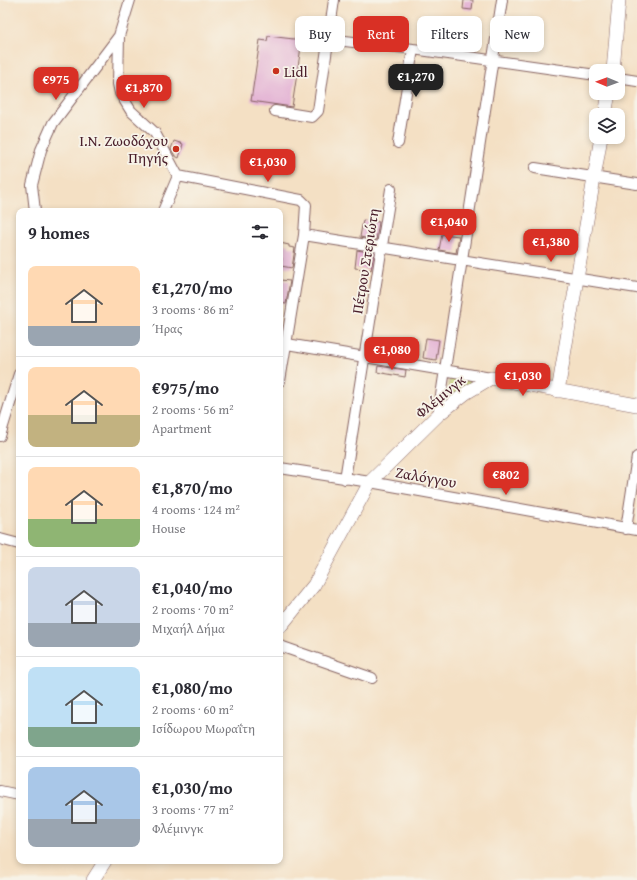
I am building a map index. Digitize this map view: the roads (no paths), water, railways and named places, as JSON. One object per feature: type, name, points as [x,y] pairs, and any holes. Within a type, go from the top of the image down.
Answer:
[{"type":"street","points":[[130,0],[119,36],[118,84],[120,93],[130,111],[155,133],[178,176]]},
{"type":"street","points":[[332,16],[334,0]]},
{"type":"street","points":[[438,415],[502,0]]},
{"type":"street","points":[[613,64],[619,0]]},
{"type":"street","points":[[35,208],[32,185],[41,150],[52,123],[119,36]]},
{"type":"street","points":[[345,41],[413,49],[493,62],[589,74]]},
{"type":"street","points":[[398,143],[413,49]]},
{"type":"street","points":[[275,111],[312,117],[315,115],[326,52]]},
{"type":"street","points":[[625,79],[637,81]]},
{"type":"street","points":[[558,391],[601,144]]},
{"type":"street","points":[[535,168],[637,184]]},
{"type":"street","points":[[164,208],[178,176]]},
{"type":"street","points":[[178,176],[301,200],[306,205],[304,235],[283,365]]},
{"type":"street","name":"Πέτρου Στεριώτη","points":[[345,479],[391,189]]},
{"type":"street","points":[[304,235],[637,288]]},
{"type":"street","points":[[287,344],[445,372],[491,378],[637,405]]},
{"type":"street","name":"Φλέμινγκ","points":[[283,622],[314,585],[370,482],[438,415],[466,393],[491,378]]},
{"type":"street","points":[[0,436],[16,384]]},
{"type":"street","points":[[626,528],[637,457]]},
{"type":"street","name":"Ζαλόγγου","points":[[283,469],[370,482],[637,530]]},
{"type":"street","points":[[0,539],[16,543]]},
{"type":"street","points":[[283,647],[372,678]]},
{"type":"street","points":[[0,791],[16,795]]},
{"type":"street","points":[[93,880],[103,864]]},
{"type":"place","name":"Lidl","points":[[276,71]]},
{"type":"place","name":"Ι.Ν. Ζωοδόχου Πηγής","points":[[176,149]]}]
